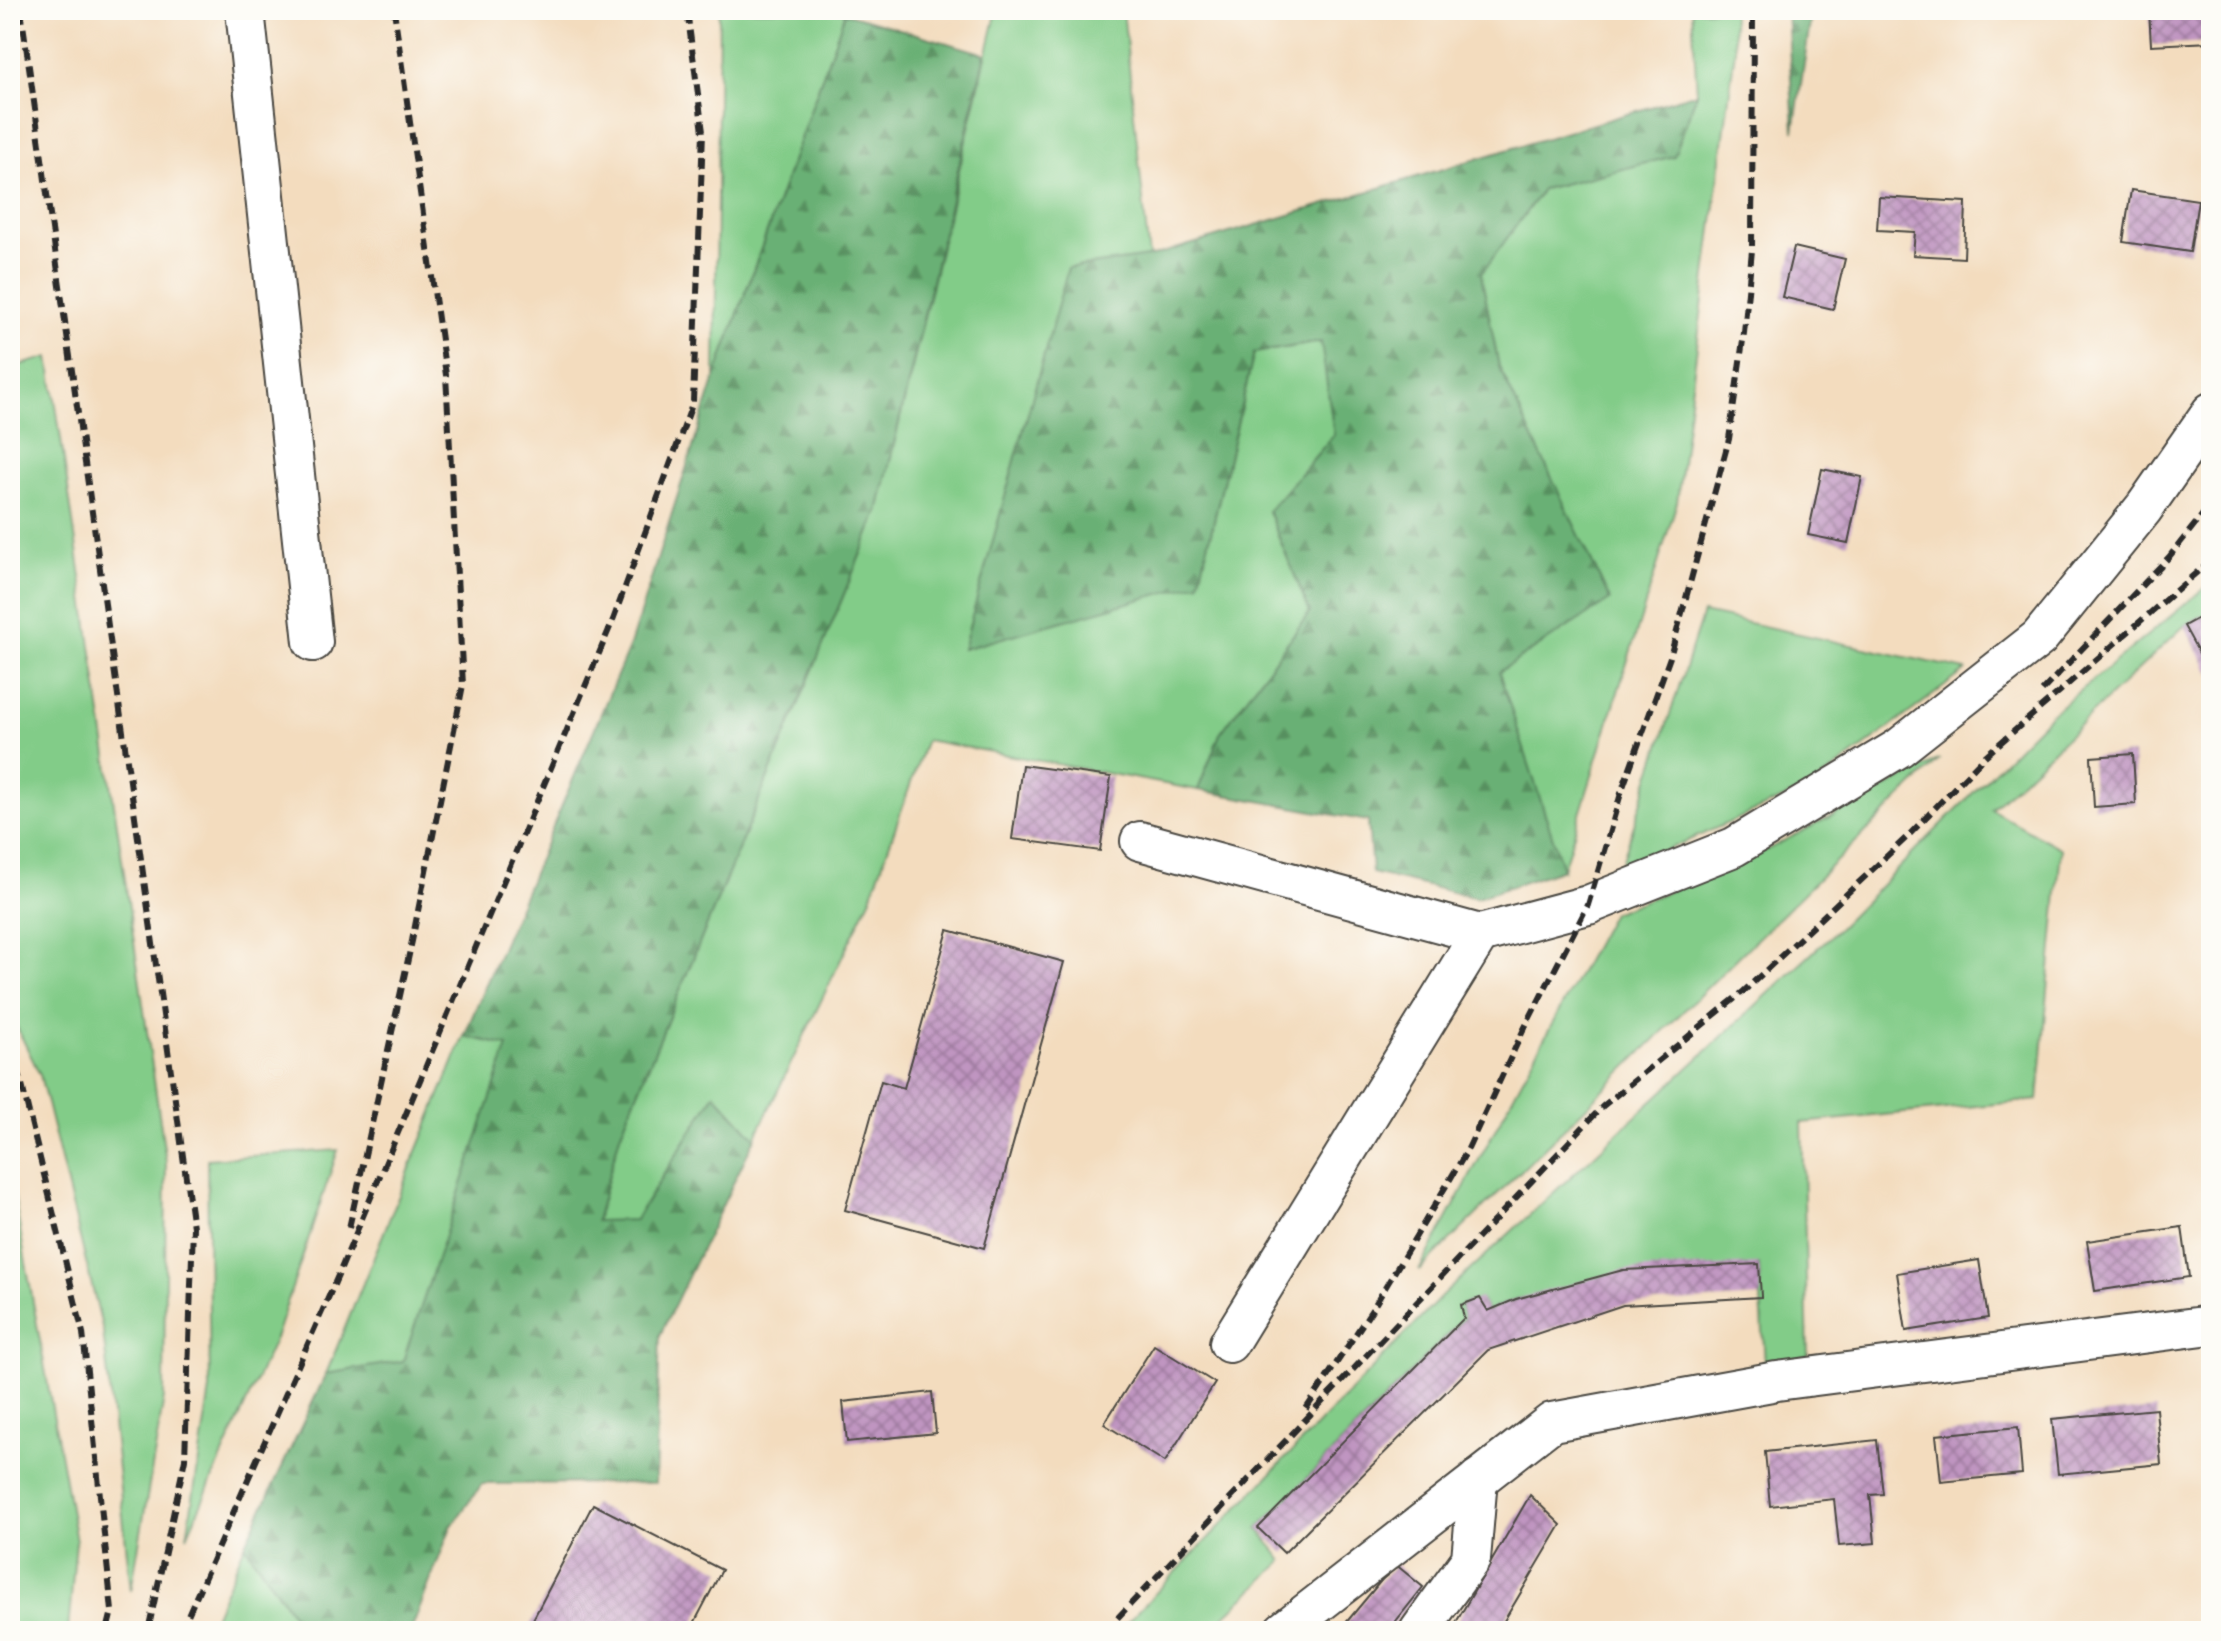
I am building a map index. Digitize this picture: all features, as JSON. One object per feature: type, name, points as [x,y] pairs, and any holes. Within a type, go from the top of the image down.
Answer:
[{"type":"lane","points":[[245,10],[313,642]]},
{"type":"lane","points":[[1140,841],[1480,934],[1588,905],[1734,847],[1899,748],[2039,638],[2144,508],[2211,412]]},
{"type":"lane","points":[[1229,1343],[1480,934]]},
{"type":"lane","points":[[1283,1631],[1552,1422],[1777,1381],[2211,1325]]},
{"type":"lane","points":[[1419,1631],[1471,1559],[1478,1479]]},
{"type":"green space","points":[[719,10],[834,10],[845,13],[715,378]]},
{"type":"green space","points":[[997,10],[1123,10],[1149,257],[1068,269],[1199,583],[1254,353],[1322,342],[1334,435],[1268,511],[1310,612],[1220,734],[1198,790],[926,740],[871,897],[755,1138],[715,1094],[634,1221],[596,1222],[620,1135],[878,512]]},
{"type":"green space","points":[[1692,10],[1732,10],[1735,50],[1677,502],[1563,869],[1498,672],[1609,599],[1499,367],[1480,274],[1543,189],[1674,156],[1697,93]]},
{"type":"green space","points":[[1787,10],[1812,10],[1794,131]]},
{"type":"green space","points":[[845,13],[985,54],[878,512],[620,1135],[596,1221],[635,1220],[715,1094],[755,1138],[660,1335],[655,1483],[482,1484],[451,1527],[411,1631],[297,1631],[299,1624],[245,1545],[326,1374],[403,1361],[508,1046],[464,1036],[630,645],[715,378]]},
{"type":"green space","points":[[1697,93],[1674,156],[1543,189],[1481,274],[1499,367],[1610,600],[1499,672],[1563,869],[1477,898],[1372,873],[1368,821],[1198,790],[1220,734],[1310,612],[1268,511],[1334,435],[1321,342],[1254,353],[1199,583],[963,649],[1068,268],[1149,257]]},
{"type":"green space","points":[[49,357],[166,1162],[164,1398],[131,1591],[103,1331],[40,1075],[10,1013],[10,368]]},
{"type":"green space","points":[[2211,583],[2211,611],[2184,626],[1991,809],[2061,849],[2038,1100],[1802,1123],[1808,1356],[1765,1365],[1759,1265],[1516,1299],[1488,1311],[1480,1299],[1461,1305],[1464,1318],[1258,1528],[1283,1561],[1209,1631],[1119,1631],[1444,1294],[1836,931],[2050,715]]},
{"type":"green space","points":[[1703,613],[1966,670],[1812,786],[1619,871]]},
{"type":"green space","points":[[1940,759],[1419,1271],[1612,913],[1742,863]]},
{"type":"green space","points":[[464,1036],[509,1046],[403,1362],[326,1374]]},
{"type":"green space","points":[[338,1150],[276,1336],[187,1536],[210,1390],[207,1159]]},
{"type":"green space","points":[[10,1174],[76,1541],[68,1631],[10,1631]]},
{"type":"green space","points":[[245,1545],[299,1625],[297,1631],[208,1631]]},
{"type":"building","points":[[2149,10],[2211,10],[2211,42],[2151,45]]},
{"type":"building","points":[[2131,190],[2198,200],[2190,252],[2123,242]]},
{"type":"building","points":[[1879,197],[1966,202],[1964,258],[1913,255],[1915,232],[1877,230]]},
{"type":"building","points":[[1794,247],[1845,259],[1833,309],[1782,297]]},
{"type":"building","points":[[1822,469],[1862,477],[1848,543],[1808,535]]},
{"type":"building","points":[[2211,611],[2211,675],[2184,626]]},
{"type":"building","points":[[2133,754],[2136,804],[2094,807],[2091,757]]},
{"type":"building","points":[[1022,765],[1111,777],[1100,851],[1012,839]]},
{"type":"building","points":[[948,930],[1064,962],[984,1248],[845,1210],[881,1081],[904,1088]]},
{"type":"building","points":[[2182,1227],[2189,1277],[2095,1291],[2087,1241]]},
{"type":"building","points":[[1979,1260],[1988,1318],[1906,1331],[1897,1273]]},
{"type":"building","points":[[1759,1264],[1761,1297],[1623,1305],[1488,1350],[1284,1553],[1258,1528],[1464,1318],[1461,1305],[1480,1298],[1488,1311],[1516,1299],[1623,1270]]},
{"type":"building","points":[[1154,1345],[1215,1383],[1165,1462],[1104,1424]]},
{"type":"building","points":[[932,1392],[936,1433],[847,1442],[843,1402]]},
{"type":"building","points":[[2156,1409],[2161,1464],[2058,1474],[2052,1419]]},
{"type":"building","points":[[2018,1427],[2022,1474],[1941,1482],[1936,1435]]},
{"type":"building","points":[[1877,1440],[1883,1494],[1870,1495],[1875,1543],[1839,1546],[1834,1499],[1770,1506],[1765,1452]]},
{"type":"building","points":[[1530,1495],[1561,1525],[1498,1631],[1451,1631]]},
{"type":"building","points":[[593,1504],[722,1570],[690,1631],[527,1631]]},
{"type":"building","points":[[1395,1564],[1423,1587],[1388,1631],[1339,1631]]},
{"type":"railway","points":[[21,10],[193,1227],[185,1459],[148,1631]]},
{"type":"railway","points":[[349,1228],[412,941],[463,685],[446,375],[394,10]]},
{"type":"railway","points":[[181,1631],[340,1271],[613,620],[693,402],[703,132],[687,10]]},
{"type":"railway","points":[[1306,1409],[1373,1308],[1467,1151],[1523,1031],[1588,905],[1622,790],[1670,657],[1729,439],[1744,333],[1752,250],[1753,10]]},
{"type":"railway","points":[[2042,691],[2169,557],[2211,504]]},
{"type":"railway","points":[[1105,1631],[1603,1106],[1744,991],[1908,836],[1984,757],[2211,560]]},
{"type":"railway","points":[[10,1051],[18,1069],[83,1333],[112,1611],[107,1631]]}]
